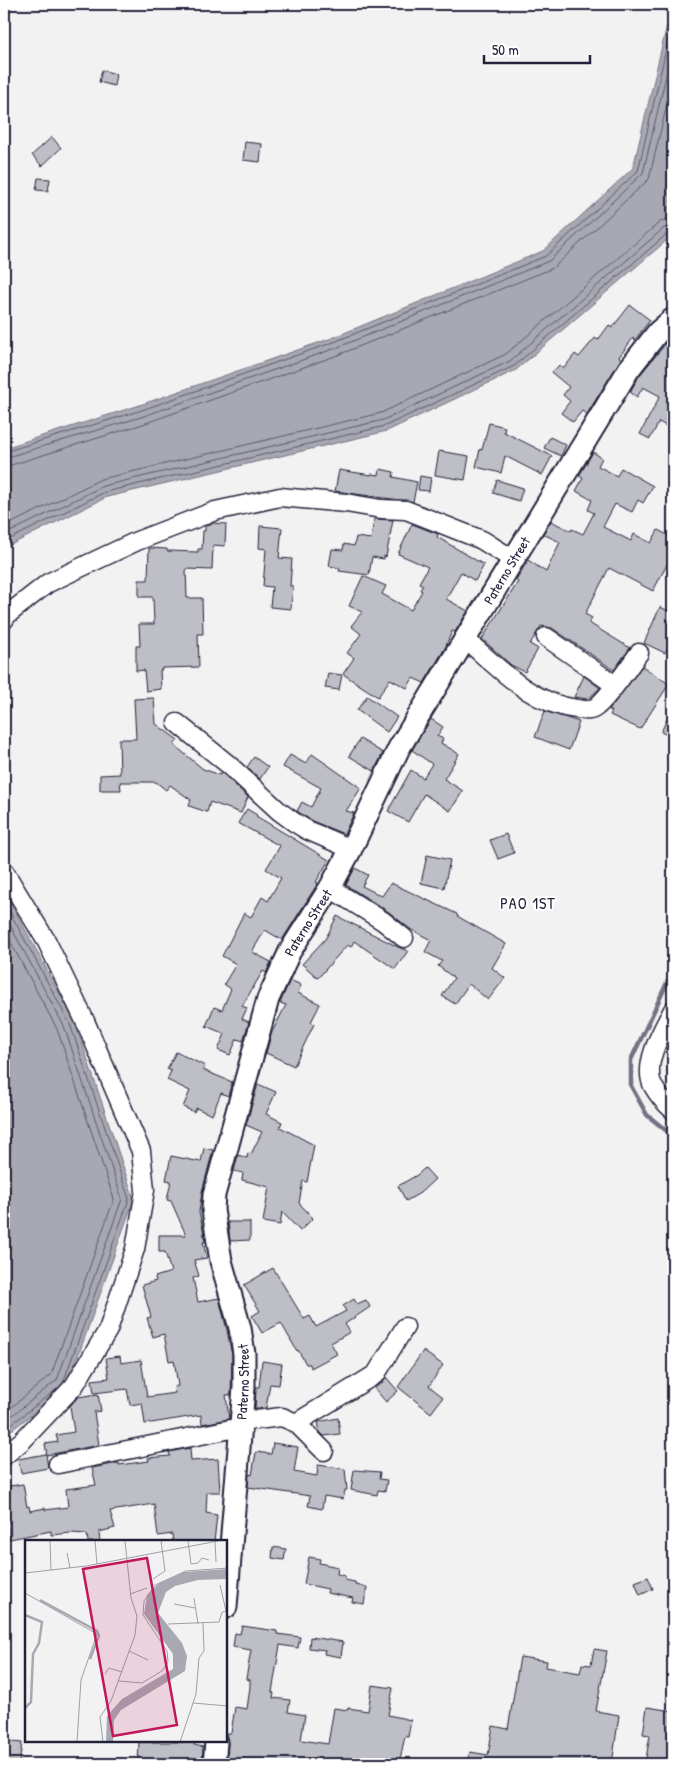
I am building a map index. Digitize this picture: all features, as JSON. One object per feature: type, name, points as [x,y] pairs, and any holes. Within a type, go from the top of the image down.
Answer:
[{"type":"street","name":"Paterno Street","points":[[228,1582],[244,1387],[244,1354],[240,1328],[221,1261],[214,1210],[214,1195],[268,999],[290,951],[330,888],[351,849],[400,748],[629,369],[658,332],[673,319]]},
{"type":"street","points":[[4,620],[7,615],[48,583],[137,541],[215,511],[280,497],[346,503],[381,509],[406,510],[482,540],[514,560]]},
{"type":"street","points":[[546,637],[614,685]]},
{"type":"street","points":[[466,639],[523,689],[538,698],[571,708],[589,710],[595,708],[639,653]]},
{"type":"street","points":[[177,723],[229,765],[279,811],[294,822],[307,830],[351,849]]},
{"type":"street","points":[[4,871],[47,942],[85,1021],[141,1151],[145,1190],[135,1249],[108,1330],[74,1386],[22,1442],[4,1456]]},
{"type":"street","points":[[330,888],[383,921],[404,938]]},
{"type":"street","points":[[673,1010],[654,1048],[650,1077],[654,1087],[673,1110]]},
{"type":"street","points":[[296,1423],[376,1374],[405,1327]]},
{"type":"street","points":[[58,1464],[241,1423],[282,1417],[296,1423],[324,1451]]},
{"type":"street","points":[[214,1764],[216,1743]]},
{"type":"water","points":[[672,4],[673,235],[516,370],[387,431],[107,497],[4,548],[4,448],[137,406],[332,338],[543,251],[633,168]]},
{"type":"water","points":[[4,890],[75,1022],[134,1199],[67,1387],[4,1436]]},
{"type":"building","points":[[102,70],[116,74],[114,86],[99,82]]},
{"type":"building","points":[[52,137],[61,148],[42,166],[32,155]]},
{"type":"building","points":[[245,142],[262,144],[260,162],[243,160]]},
{"type":"building","points":[[38,178],[50,179],[48,191],[36,190]]},
{"type":"building","points":[[630,305],[650,320],[619,357],[621,359],[587,414],[582,411],[573,422],[561,413],[570,401],[563,395],[569,387],[552,373],[559,365],[564,368],[575,354],[579,357],[595,338],[598,340],[609,325],[612,328]]},
{"type":"building","points":[[672,336],[673,430],[659,422],[650,439],[640,434],[660,396],[643,387],[637,397],[630,392],[639,376]]},
{"type":"building","points":[[489,423],[505,427],[504,432],[552,456],[542,475],[505,456],[501,473],[476,467]]},
{"type":"building","points":[[550,437],[566,445],[561,456],[544,448]]},
{"type":"building","points":[[439,451],[469,456],[465,480],[435,475]]},
{"type":"building","points":[[593,452],[602,458],[598,466],[617,476],[621,468],[653,486],[643,503],[638,500],[632,512],[615,504],[603,527],[631,541],[634,534],[651,543],[658,530],[673,538],[673,549],[670,559],[653,591],[609,568],[585,614],[592,618],[589,623],[630,648],[614,670],[552,628],[541,626],[530,644],[538,649],[525,672],[511,665],[482,639],[518,582],[516,580],[528,560],[546,572],[560,542],[543,534],[551,521],[571,531],[572,529],[583,534],[594,513],[588,510],[592,500],[576,491],[583,478],[579,476]]},
{"type":"building","points":[[380,469],[394,472],[393,477],[417,482],[413,502],[335,491],[339,470],[379,475]]},
{"type":"building","points":[[420,476],[431,478],[429,491],[418,490]]},
{"type":"building","points":[[497,480],[523,488],[519,501],[493,493]]},
{"type":"building","points":[[374,519],[393,520],[386,557],[384,556],[384,559],[372,557],[369,575],[339,571],[340,568],[329,566],[332,549],[343,550],[344,544],[354,546],[356,537],[371,539]]},
{"type":"building","points":[[213,523],[226,524],[225,546],[213,545],[212,570],[186,569],[187,598],[202,598],[203,634],[198,634],[199,667],[162,668],[160,670],[161,689],[146,691],[144,670],[136,671],[136,646],[140,646],[139,624],[154,624],[153,597],[139,597],[139,580],[148,580],[149,548],[167,549],[167,551],[198,552],[198,549],[202,549],[205,526]]},
{"type":"building","points":[[412,524],[438,534],[437,537],[484,565],[475,581],[461,572],[446,599],[468,611],[455,632],[452,631],[445,648],[424,683],[413,678],[407,688],[390,679],[378,697],[343,674],[354,658],[347,653],[361,634],[351,626],[362,612],[349,606],[363,576],[386,586],[382,594],[411,610],[422,591],[420,590],[423,585],[419,583],[428,567],[398,554]]},
{"type":"building","points":[[260,526],[282,528],[279,558],[292,559],[290,586],[293,586],[291,609],[270,607],[272,587],[263,586],[266,549],[259,548]]},
{"type":"building","points":[[660,607],[673,613],[673,636],[665,653],[644,643]]},
{"type":"building","points":[[642,666],[669,684],[640,729],[610,715],[612,711],[609,710]]},
{"type":"building","points":[[328,673],[342,675],[339,690],[325,688]]},
{"type":"building","points":[[584,676],[600,688],[588,699],[574,697]]},
{"type":"building","points":[[367,696],[397,717],[387,732],[357,710]]},
{"type":"building","points":[[154,698],[156,724],[178,740],[174,745],[203,769],[220,775],[221,772],[248,797],[241,813],[210,802],[207,812],[189,806],[191,800],[170,785],[166,790],[156,782],[120,782],[121,790],[100,790],[100,775],[120,774],[119,739],[136,739],[134,699]]},
{"type":"building","points":[[673,706],[673,738],[661,732]]},
{"type":"building","points":[[545,711],[579,722],[569,750],[535,737]]},
{"type":"building","points":[[431,719],[443,727],[437,736],[443,739],[441,743],[459,754],[444,779],[463,791],[450,811],[424,794],[408,822],[388,811],[411,770],[423,778],[432,764],[412,750]]},
{"type":"building","points":[[360,739],[383,753],[374,771],[349,756]]},
{"type":"building","points":[[312,754],[361,788],[346,811],[354,813],[344,834],[312,821],[297,811],[302,802],[311,807],[321,788],[283,767],[290,755],[306,764]]},
{"type":"building","points":[[254,757],[268,767],[260,779],[247,767]]},
{"type":"building","points":[[247,809],[329,860],[316,882],[318,883],[282,940],[265,930],[253,950],[254,953],[271,962],[266,973],[263,971],[242,1006],[247,1008],[242,1019],[249,1022],[243,1041],[237,1039],[230,1055],[218,1050],[225,1034],[206,1026],[214,1007],[222,1010],[231,989],[224,984],[236,964],[222,956],[244,913],[251,917],[262,897],[268,901],[281,878],[266,869],[280,846],[238,823]]},
{"type":"building","points":[[506,834],[514,853],[498,859],[490,840]]},
{"type":"building","points":[[427,855],[450,860],[444,888],[421,883]]},
{"type":"building","points":[[355,868],[368,875],[362,886],[382,896],[391,883],[457,914],[457,916],[506,944],[492,968],[505,978],[488,1000],[469,984],[455,1004],[442,996],[454,978],[438,966],[442,961],[425,952],[431,940],[410,929],[389,912],[346,885]]},
{"type":"building","points":[[337,916],[408,951],[395,969],[354,941],[351,947],[347,945],[318,978],[302,964],[326,938]]},
{"type":"building","points":[[290,980],[301,985],[298,993],[320,1004],[311,1022],[314,1024],[294,1066],[266,1053],[272,1032],[286,1005],[280,1003]]},
{"type":"building","points":[[176,1052],[205,1066],[203,1070],[232,1082],[228,1096],[221,1093],[212,1115],[196,1108],[194,1112],[183,1107],[190,1091],[167,1080],[171,1071],[167,1069]]},
{"type":"building","points":[[258,1084],[276,1092],[266,1114],[282,1122],[280,1127],[314,1145],[307,1182],[303,1181],[299,1203],[313,1218],[300,1231],[282,1212],[280,1225],[263,1222],[269,1187],[242,1180],[243,1173],[234,1171],[238,1155],[247,1158],[248,1153],[251,1154],[262,1132],[246,1125]]},
{"type":"building","points":[[204,1148],[213,1150],[199,1212],[207,1258],[194,1260],[199,1276],[193,1278],[198,1302],[219,1298],[232,1355],[231,1395],[226,1395],[229,1419],[202,1424],[201,1415],[145,1424],[142,1403],[130,1405],[127,1389],[94,1393],[92,1380],[109,1378],[106,1358],[120,1356],[121,1363],[141,1360],[147,1397],[175,1393],[174,1387],[178,1386],[174,1360],[169,1361],[164,1334],[153,1337],[147,1318],[151,1317],[142,1285],[156,1281],[155,1277],[171,1272],[165,1252],[159,1252],[159,1235],[186,1235],[171,1201],[167,1200],[171,1181],[166,1180],[171,1156],[201,1162]]},
{"type":"building","points":[[425,1168],[435,1179],[420,1193],[406,1201],[398,1186]]},
{"type":"building","points":[[228,1222],[250,1222],[250,1240],[230,1241]]},
{"type":"building","points":[[273,1268],[304,1319],[310,1316],[316,1327],[346,1311],[343,1306],[354,1299],[357,1304],[366,1300],[370,1307],[345,1324],[350,1332],[331,1343],[337,1354],[311,1368],[310,1364],[306,1364],[297,1351],[281,1323],[262,1333],[252,1316],[260,1311],[244,1285]]},
{"type":"building","points":[[423,1351],[443,1365],[429,1386],[443,1397],[431,1413],[398,1387]]},
{"type":"building","points":[[262,1361],[282,1364],[279,1385],[270,1384],[266,1408],[255,1409],[256,1387],[259,1387]]},
{"type":"building","points":[[386,1377],[398,1391],[386,1402],[374,1388],[382,1383]]},
{"type":"building","points":[[98,1394],[101,1411],[94,1412],[99,1445],[47,1455],[45,1444],[58,1442],[56,1435],[74,1432],[70,1406],[78,1397]]},
{"type":"building","points":[[338,1418],[340,1434],[324,1436],[320,1432],[318,1422]]},
{"type":"building","points":[[273,1443],[298,1447],[294,1472],[317,1476],[318,1465],[345,1469],[347,1490],[345,1490],[343,1499],[324,1496],[322,1509],[308,1506],[310,1496],[248,1487],[249,1474],[252,1475],[256,1452],[271,1454]]},
{"type":"building","points":[[190,1448],[191,1461],[218,1459],[220,1492],[207,1492],[206,1513],[217,1515],[214,1540],[173,1540],[172,1534],[158,1536],[154,1504],[110,1511],[115,1528],[99,1532],[100,1540],[88,1540],[87,1534],[51,1535],[51,1531],[10,1539],[4,1487],[23,1484],[27,1507],[29,1506],[30,1511],[68,1507],[66,1489],[96,1485],[92,1468],[119,1463],[119,1465],[149,1461],[148,1458],[170,1456],[169,1452]]},
{"type":"building","points":[[46,1454],[48,1468],[21,1473],[18,1459]]},
{"type":"building","points":[[354,1470],[380,1472],[379,1479],[387,1480],[385,1491],[378,1490],[377,1495],[351,1490]]},
{"type":"building","points":[[273,1547],[286,1549],[284,1560],[272,1558]]},
{"type":"building","points":[[309,1557],[320,1559],[319,1563],[338,1567],[337,1574],[345,1576],[345,1580],[355,1582],[355,1585],[367,1587],[364,1604],[352,1602],[353,1598],[327,1593],[328,1589],[304,1584]]},
{"type":"building","points":[[648,1577],[653,1589],[640,1595],[635,1582]]},
{"type":"building","points":[[242,1626],[277,1631],[277,1634],[300,1637],[298,1648],[280,1645],[272,1692],[274,1693],[273,1698],[290,1700],[288,1712],[305,1715],[301,1740],[328,1744],[334,1708],[368,1711],[372,1685],[393,1688],[388,1715],[411,1720],[408,1737],[405,1736],[399,1764],[227,1764],[228,1733],[231,1733],[235,1707],[247,1709],[250,1687],[250,1680],[246,1679],[251,1650],[233,1647],[235,1633],[240,1634]]},
{"type":"building","points":[[310,1637],[343,1642],[341,1657],[324,1654],[325,1650],[309,1648]]},
{"type":"building","points":[[594,1649],[607,1651],[596,1711],[619,1715],[612,1764],[468,1764],[470,1752],[488,1755],[493,1726],[508,1729],[520,1657],[547,1661],[546,1667],[580,1673],[582,1664],[591,1665]]},
{"type":"building","points":[[647,1707],[673,1711],[673,1764],[645,1764],[650,1735],[643,1734]]},
{"type":"building","points":[[4,1741],[22,1743],[19,1764],[4,1764]]},
{"type":"building","points":[[139,1743],[195,1743],[194,1745],[203,1747],[202,1764],[138,1764]]},
{"type":"waterway","points":[[673,970],[631,1060],[631,1086],[647,1115],[673,1136]]},
{"type":"district","name":"PAO 1ST","points":[[528,903]]}]
